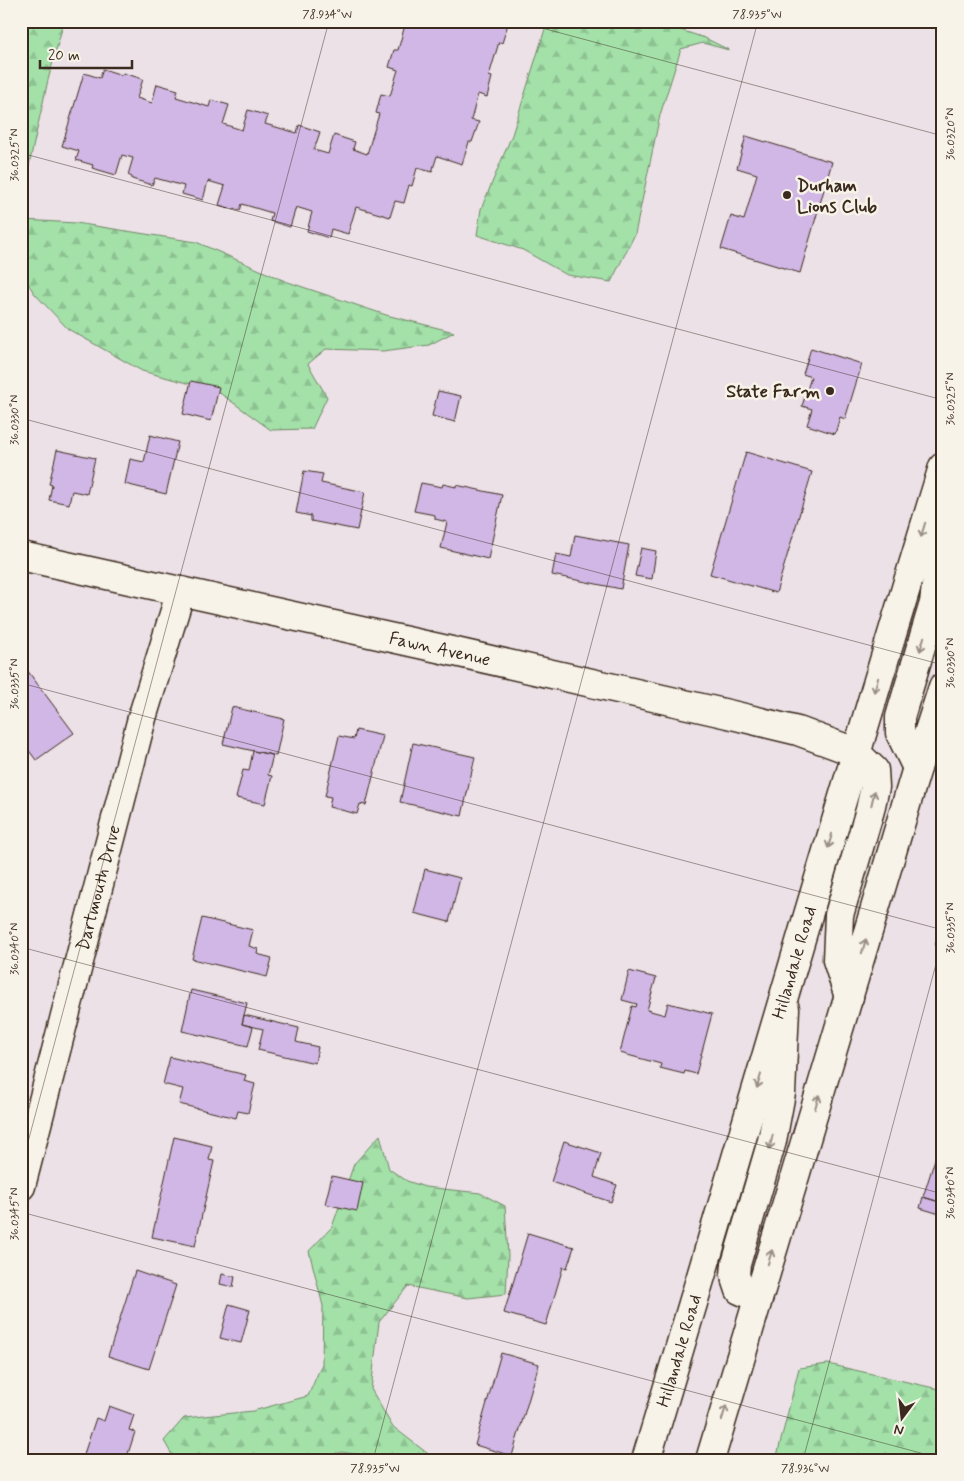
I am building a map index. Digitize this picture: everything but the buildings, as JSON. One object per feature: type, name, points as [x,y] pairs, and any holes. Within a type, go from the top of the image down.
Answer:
[{"type":"street","name":"Hillandale Road","points":[[646,1460],[856,752],[943,467]]},
{"type":"street","points":[[917,768],[900,733],[900,717],[934,603],[943,527]]},
{"type":"street","name":"Fawn Avenue","points":[[21,556],[798,731],[856,752]]},
{"type":"street","name":"Dartmouth Drive","points":[[21,1186],[142,718],[181,591]]},
{"type":"street","points":[[710,1460],[917,768],[943,687]]},
{"type":"street","points":[[848,998],[836,960],[839,915],[875,787],[874,770],[856,752]]},
{"type":"street","points":[[758,1298],[740,1290],[735,1275],[736,1264],[772,1140],[781,1093],[786,990]]},
{"type":"green space","points":[[21,21],[64,21],[48,80],[23,192],[23,220],[76,223],[196,242],[285,281],[386,315],[454,332],[429,345],[383,351],[326,349],[308,364],[327,397],[312,429],[271,430],[217,391],[142,371],[68,329],[34,293],[21,272]]},
{"type":"green space","points":[[550,21],[652,21],[705,38],[729,50],[703,43],[681,49],[660,115],[635,234],[611,282],[567,275],[523,250],[477,235],[481,209],[512,135],[545,29]]},
{"type":"green space","points":[[380,1135],[389,1169],[407,1181],[425,1187],[480,1193],[505,1206],[508,1256],[506,1294],[468,1298],[408,1286],[379,1322],[371,1389],[392,1426],[436,1460],[397,1460],[341,1452],[321,1460],[175,1460],[164,1441],[184,1418],[253,1411],[308,1396],[322,1364],[323,1306],[309,1251],[332,1227],[354,1164]]},
{"type":"green space","points":[[828,1364],[943,1390],[943,1460],[776,1460],[799,1368]]},
{"type":"place","name":"Durham Lions Club","points":[[787,195]]},
{"type":"place","name":"State Farm","points":[[830,391]]}]
